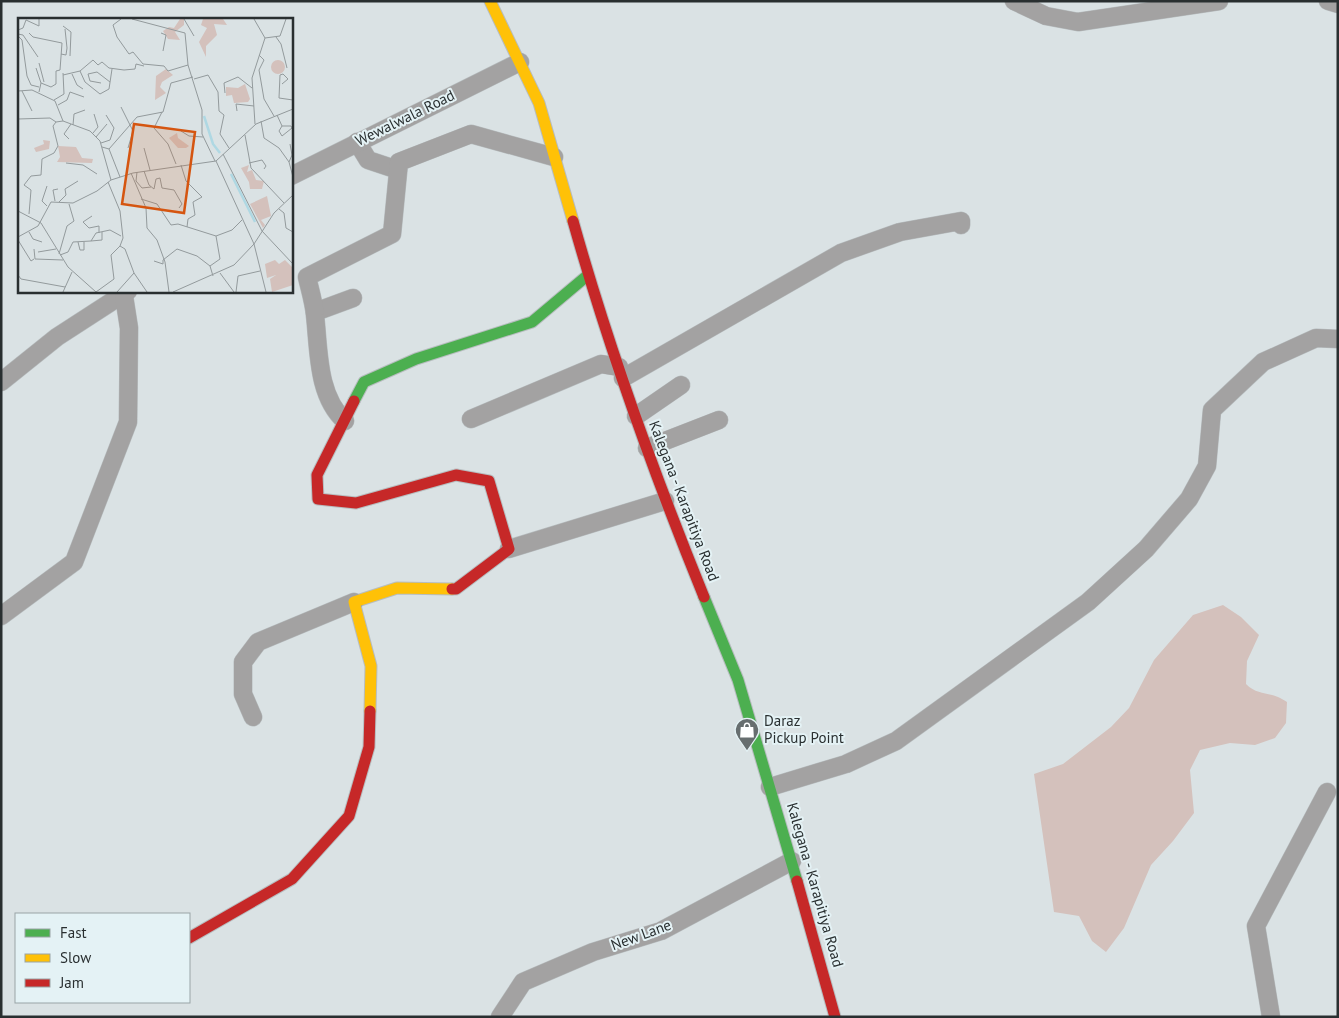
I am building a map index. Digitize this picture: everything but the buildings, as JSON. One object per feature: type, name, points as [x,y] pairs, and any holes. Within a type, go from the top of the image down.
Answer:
[{"type":"street","name":"Kalegana - Karapitiya Road","points":[[490,1],[539,104],[588,275],[665,501],[738,680],[830,993],[835,1017]]},
{"type":"street","points":[[1014,1],[1046,16],[1078,22],[1219,1]]},
{"type":"street","points":[[1328,1],[1338,4]]},
{"type":"street","name":"Wewalwala Road","points":[[292,175],[520,62]]},
{"type":"street","points":[[344,421],[334,411],[321,372],[315,312],[307,277],[392,234],[399,162],[471,134],[554,156]]},
{"type":"street","points":[[357,142],[368,160],[398,170]]},
{"type":"street","points":[[471,419],[601,364],[621,373],[841,253],[900,232],[961,221],[961,225]]},
{"type":"street","points":[[509,549],[488,481],[456,475],[356,503],[318,499],[317,475],[364,382],[416,360],[532,322],[588,275]]},
{"type":"street","points":[[1,382],[57,338],[126,294],[129,328],[128,422],[78,553],[74,562],[1,616]]},
{"type":"street","points":[[315,312],[353,298]]},
{"type":"street","points":[[770,787],[846,764],[896,741],[1088,602],[1146,548],[1189,499],[1207,466],[1212,410],[1263,362],[1316,338],[1338,338]]},
{"type":"street","points":[[636,416],[681,385]]},
{"type":"street","points":[[647,448],[719,420]]},
{"type":"street","points":[[253,717],[244,694],[243,662],[258,642],[354,602],[397,588],[456,589],[509,549],[665,501]]},
{"type":"street","points":[[190,937],[292,879],[349,816],[368,747],[371,666],[354,602]]},
{"type":"street","points":[[1271,1017],[1256,926],[1327,792]]},
{"type":"street","name":"New Lane","points":[[505,1013],[523,982],[593,952],[661,930],[792,862]]},
{"type":"shaded area","points":[[1223,605],[1241,617],[1259,635],[1247,661],[1246,684],[1256,691],[1281,698],[1287,702],[1286,723],[1275,738],[1255,745],[1230,743],[1200,750],[1190,770],[1194,813],[1173,841],[1151,865],[1124,928],[1106,952],[1092,941],[1079,916],[1054,912],[1034,774],[1063,764],[1111,727],[1129,708],[1154,660],[1193,615]]},
{"type":"traffic: fast","points":[[354,401],[364,382],[416,359],[532,322],[588,275]]},
{"type":"traffic: fast","points":[[704,597],[738,680],[797,881]]},
{"type":"traffic: slow","points":[[490,1],[539,103],[573,221]]},
{"type":"traffic: slow","points":[[370,711],[371,666],[354,602],[397,588],[452,589]]},
{"type":"traffic: jam","points":[[573,221],[633,411],[704,597]]},
{"type":"traffic: jam","points":[[354,401],[317,475],[318,499],[356,503],[456,475],[489,481],[509,549],[456,589],[452,589]]},
{"type":"traffic: jam","points":[[190,937],[292,879],[349,816],[369,747],[370,711]]},
{"type":"traffic: jam","points":[[797,881],[835,1017]]},
{"type":"place","name":"Daraz Pickup Point","points":[[747,751]]}]
